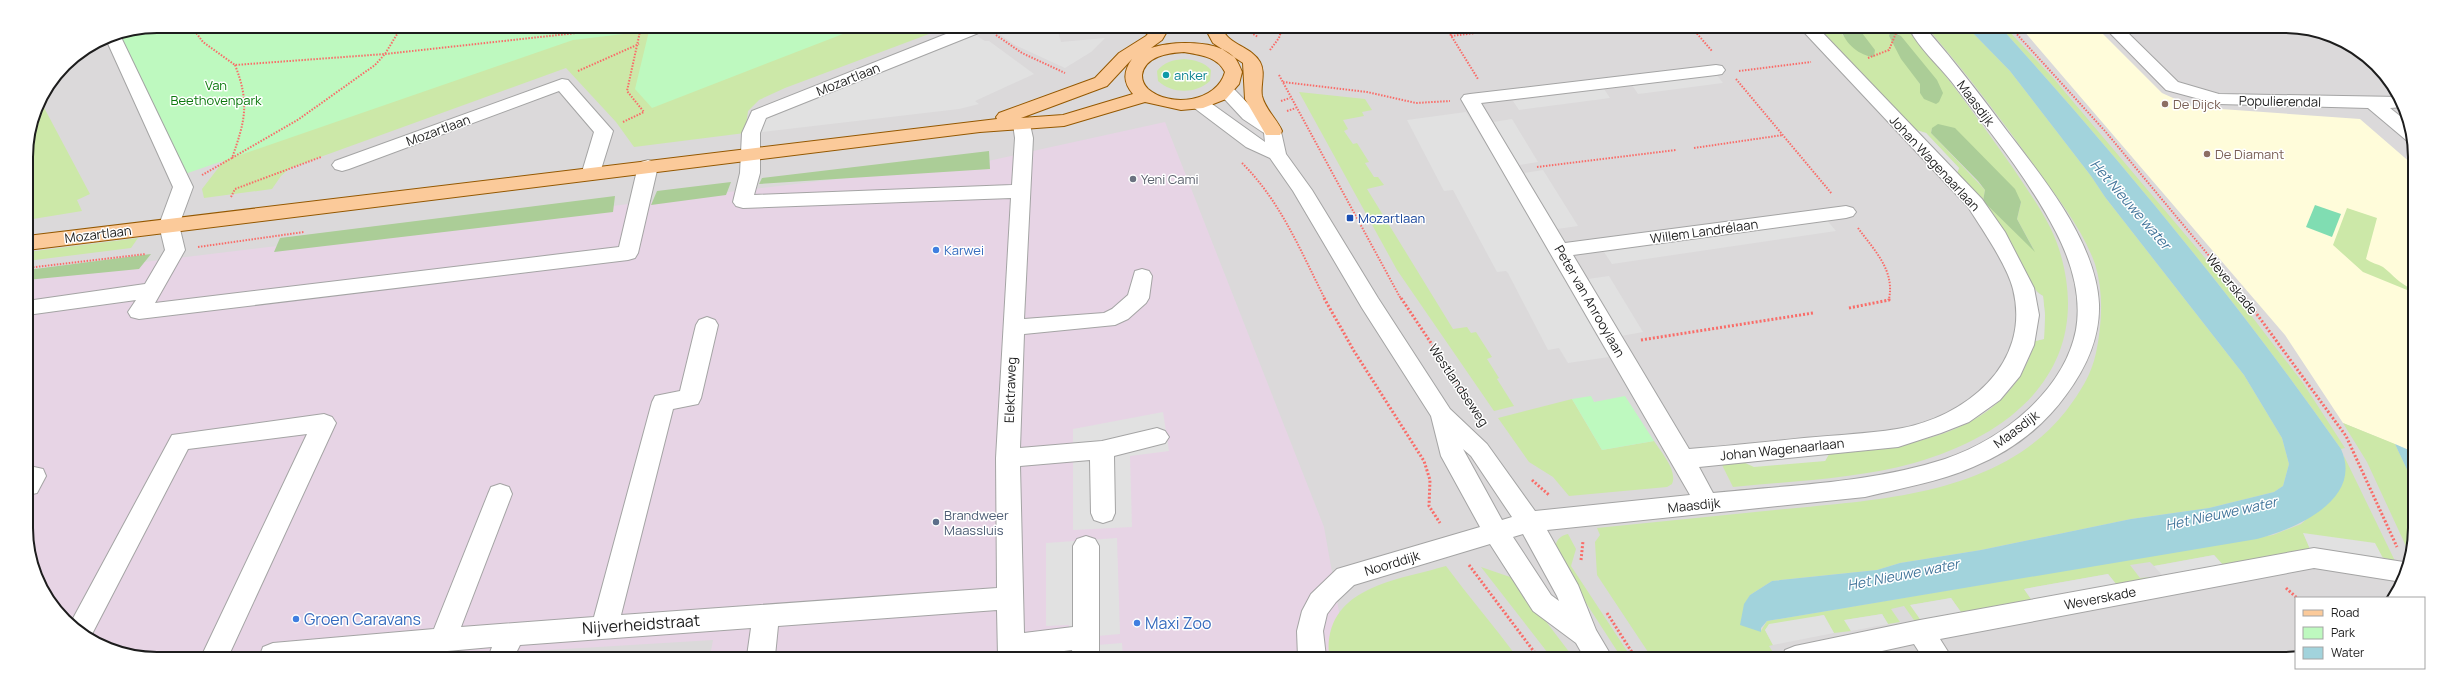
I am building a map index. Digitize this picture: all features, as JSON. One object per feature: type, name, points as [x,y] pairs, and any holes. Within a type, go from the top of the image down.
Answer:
[{"type":"main road","points":[[980,126],[1101,82],[1113,72],[1119,62],[1128,53],[1153,39],[1159,33]]},
{"type":"main road","points":[[1170,48],[1173,33]]},
{"type":"main road","points":[[1198,48],[1199,33]]},
{"type":"main road","points":[[1214,33],[1219,40],[1242,53],[1251,62],[1254,69],[1253,98],[1268,118],[1272,131]]},
{"type":"main road","points":[[1170,48],[1198,48],[1218,54],[1231,65],[1234,78],[1226,92],[1214,99],[1199,103],[1172,104],[1147,96],[1138,90],[1134,82],[1134,70],[1142,59],[1158,51],[1170,48]]},
{"type":"main road","name":"Mozartlaan","points":[[1022,124],[1134,82]]},
{"type":"main road","name":"Mozartlaan","points":[[33,242],[592,172],[980,126],[1064,120],[1147,96]]},
{"type":"street","name":"Mozartlaan","points":[[750,154],[751,133],[758,115],[975,33]]},
{"type":"street","name":"Johan Wagenaarlaan","points":[[1683,459],[1898,438],[1933,427],[1961,416],[1992,394],[2012,370],[2023,345],[2028,315],[2023,288],[1998,237],[1975,203],[1813,33]]},
{"type":"street","name":"Maasdijk","points":[[1529,522],[1865,487],[1918,475],[1965,461],[2000,444],[2031,420],[2058,393],[2076,363],[2084,337],[2088,304],[2083,277],[2070,241],[2049,201],[1947,64],[1921,33]]},
{"type":"street","name":"Populierendal","points":[[2118,33],[2172,86],[2218,99],[2395,102]]},
{"type":"street","points":[[115,41],[183,187],[169,225],[175,250],[139,312],[628,253],[645,186],[648,166]]},
{"type":"street","points":[[1470,99],[1490,98],[1722,70]]},
{"type":"street","points":[[562,84],[604,131],[596,153],[592,172]]},
{"type":"street","name":"Mozartlaan","points":[[342,165],[562,84]]},
{"type":"street","points":[[1226,92],[1249,115],[1272,131]]},
{"type":"street","name":"Peter van Anrooylaan","points":[[1470,99],[1561,250],[1683,459],[1707,504]]},
{"type":"street","points":[[1199,103],[1253,143],[1277,154]]},
{"type":"street","points":[[2373,103],[2405,130]]},
{"type":"street","name":"Elektraweg","points":[[1011,651],[1008,458],[1013,328],[1024,138],[1022,124]]},
{"type":"street","name":"Westlandseweg","points":[[1272,131],[1277,154],[1302,190],[1370,303],[1442,414],[1479,450],[1529,522],[1569,592],[1585,635],[1596,652]]},
{"type":"street","points":[[750,154],[750,173],[743,202],[1021,191]]},
{"type":"street","name":"Willem Landrélaan","points":[[1561,250],[1846,212]]},
{"type":"street","points":[[1013,328],[1107,320],[1120,314],[1138,298],[1142,276]]},
{"type":"street","points":[[33,307],[152,290]]},
{"type":"street","points":[[605,627],[663,402],[690,398],[707,325]]},
{"type":"street","name":"Westlandseweg","points":[[1442,414],[1453,456],[1496,532],[1542,603],[1585,635]]},
{"type":"street","points":[[82,627],[180,441],[324,423],[216,652]]},
{"type":"street","points":[[1008,458],[1102,450],[1157,437]]},
{"type":"street","points":[[1102,450],[1103,513]]},
{"type":"street","points":[[443,640],[500,494]]},
{"type":"street","name":"Noorddijk","points":[[1312,652],[1310,622],[1324,594],[1346,577],[1529,522]]},
{"type":"street","points":[[1011,651],[1086,647],[1086,546]]},
{"type":"street","name":"Weverskade","points":[[1823,652],[1920,631],[2314,558],[2401,571]]},
{"type":"street","name":"Nijverheidstraat","points":[[307,652],[443,640],[507,645],[605,627],[1010,598]]},
{"type":"street","points":[[761,652],[766,615]]},
{"type":"street","points":[[1920,631],[1934,652]]},
{"type":"path","points":[[196,33],[203,42],[235,65],[244,85],[247,112],[232,158]]},
{"type":"path","points":[[183,187],[299,119],[369,69],[385,54],[398,33]]},
{"type":"path","points":[[235,65],[385,54],[577,33]]},
{"type":"path","points":[[604,131],[644,112],[627,91],[640,33]]},
{"type":"path","points":[[988,33],[1022,53],[1071,75]]},
{"type":"path","points":[[1268,54],[1279,38],[1280,33]]},
{"type":"path","points":[[1449,33],[1490,98]]},
{"type":"path","points":[[1451,36],[1475,33]]},
{"type":"path","points":[[1696,33],[1722,70],[1783,135],[1846,212],[1881,258],[1892,285],[1889,300],[1849,308]]},
{"type":"path","points":[[1722,70],[1837,58],[1864,60],[1889,50],[1897,33]]},
{"type":"path","name":"Weverskade","points":[[2016,33],[2114,142],[2235,286],[2293,361],[2346,436],[2398,548]]},
{"type":"path","points":[[562,84],[580,69],[639,44]]},
{"type":"path","name":"Westlandseweg","points":[[1470,99],[1416,103],[1367,92],[1282,82],[1400,297],[1482,419]]},
{"type":"path","points":[[1694,148],[1783,135]]},
{"type":"path","points":[[1512,169],[1552,166],[1676,150]]},
{"type":"path","points":[[228,203],[235,189],[334,152],[342,165]]},
{"type":"path","points":[[1240,161],[1257,178],[1288,222],[1333,314],[1424,461],[1430,480],[1429,506],[1479,581],[1516,625],[1535,652]]},
{"type":"path","points":[[1615,344],[1813,313]]},
{"type":"path","points":[[1528,477],[1545,489],[1583,540],[1581,564]]},
{"type":"path","points":[[1606,611],[1631,652]]},
{"type":"shaded area","points":[[157,33],[2292,33],[2308,35],[2339,46],[2360,59],[2372,69],[2382,81],[2399,109],[2406,133],[2408,157],[2408,528],[2406,552],[2399,576],[2387,597],[2295,597],[2295,652],[2292,652],[157,652],[133,650],[102,639],[81,626],[69,616],[54,597],[46,583],[35,552],[33,536],[33,149],[35,133],[42,109],[54,88],[69,69],[88,54],[109,42],[133,35]]},
{"type":"shaded area","points":[[974,33],[982,33],[977,36],[985,41],[989,41],[1034,74],[975,101],[979,104],[959,109],[762,132],[765,119]]},
{"type":"shaded area","points":[[998,33],[1058,33],[1061,42],[1105,38],[1091,52],[1065,68],[1015,45]]},
{"type":"shaded area","points":[[2026,33],[2102,33],[2162,93],[2193,107],[2360,119],[2408,161],[2408,450],[2343,423],[2285,335]]},
{"type":"shaded area","points":[[1716,74],[1723,83],[1638,94],[1632,85]]},
{"type":"shaded area","points":[[1604,89],[1610,98],[1519,110],[1513,101]]},
{"type":"shaded area","points":[[1466,112],[1495,159],[1609,357],[1568,363],[1559,348],[1548,350],[1508,273],[1506,271],[1497,272],[1453,190],[1444,191],[1407,120]]},
{"type":"shaded area","points":[[1512,119],[1538,162],[1519,165],[1493,122]]},
{"type":"shaded area","points":[[1165,122],[1324,527],[1346,652],[711,652],[713,640],[515,652],[157,652],[133,650],[117,645],[95,635],[69,616],[54,597],[46,583],[35,552],[33,536],[33,275],[988,161]]},
{"type":"shaded area","points":[[1916,130],[1926,133],[1959,168],[1957,173]]},
{"type":"shaded area","points":[[1543,170],[1578,226],[1557,229],[1524,173]]},
{"type":"shaded area","points":[[1826,219],[1836,231],[1612,264],[1604,252]]},
{"type":"shaded area","points":[[1609,276],[1643,332],[1621,336],[1588,279]]},
{"type":"shaded area","points":[[2034,291],[2043,296],[2045,315],[2044,339],[2035,341],[2038,314]]},
{"type":"shaded area","points":[[1163,412],[1169,451],[1130,456],[1132,527],[1073,530],[1073,429]]},
{"type":"shaded area","points":[[1829,454],[1825,461],[1754,467],[1743,462]]},
{"type":"shaded area","points":[[2303,533],[2375,543],[2384,560],[2310,549]]},
{"type":"shaded area","points":[[1117,538],[1120,634],[1097,636],[1097,645],[1122,643],[1123,652],[1069,652],[1069,625],[1046,626],[1046,543]]},
{"type":"shaded area","points":[[2214,555],[2223,565],[2162,575],[2154,566]]},
{"type":"shaded area","points":[[2108,574],[2116,584],[2031,599],[2024,589]]},
{"type":"shaded area","points":[[1951,598],[1963,615],[1922,622],[1910,605]]},
{"type":"shaded area","points":[[1882,614],[1888,624],[1851,631],[1844,620]]},
{"type":"shaded area","points":[[1824,615],[1834,633],[1773,645],[1765,630],[1769,624]]},
{"type":"green space","name":"Van Beethovenpark","points":[[157,33],[632,33],[573,40],[182,175],[116,40],[133,35]]},
{"type":"green space","points":[[166,33],[932,33],[785,88],[759,100],[748,111],[745,133],[634,147],[616,122],[566,68],[290,168],[281,176],[272,189],[204,198],[202,189],[229,154]]},
{"type":"green space","name":"Van Beethovenpark","points":[[649,33],[846,33],[652,108],[635,89]]},
{"type":"green space","points":[[1822,33],[1842,33],[1843,36],[1862,35],[1861,33],[1890,33],[1889,36],[1920,84],[1920,93],[1936,104],[1898,33],[1912,33],[1988,133],[2039,207],[2059,249],[2067,290],[2066,327],[2056,359],[2039,388],[2015,412],[1986,433],[1952,450],[1914,463],[1870,473],[1824,479],[1733,487],[1721,463],[1825,461],[1829,454],[1860,451],[1924,440],[1953,430],[1980,416],[2004,397],[2022,372],[2035,341],[2044,339],[2045,315],[2043,296],[2032,285],[2009,241],[1994,218],[1957,173],[1959,168],[1926,133],[1916,130]],"holes":[[[1932,128],[2021,202],[2017,219],[2034,250],[1983,201],[1985,190],[1931,133]]]},
{"type":"green space","points":[[1862,33],[1875,50],[1874,57],[1858,52],[1846,40],[1843,34]]},
{"type":"green space","points":[[1890,33],[1895,33],[1901,36],[1937,80],[1943,93],[1939,102],[1936,104],[1924,99],[1920,93],[1920,84],[1901,59],[1889,36]]},
{"type":"green space","points":[[1931,33],[1973,33],[2010,71],[2091,176],[2105,197],[2244,375],[2282,438],[2289,464],[2283,486],[2274,492],[2209,508],[2131,519],[1981,550],[1900,563],[1877,570],[1772,581],[1750,595],[1761,631],[1767,621],[2273,535],[2301,524],[2333,496],[2341,487],[2345,474],[2344,456],[2395,561],[2304,534],[2310,549],[2223,565],[2214,555],[2154,566],[2150,562],[2130,565],[2140,578],[2152,577],[2156,582],[2116,584],[2108,574],[2024,589],[2031,599],[2031,602],[1963,615],[1951,598],[1911,605],[1922,622],[1916,623],[1904,606],[1891,609],[1900,622],[1888,624],[1882,614],[1845,620],[1851,631],[1834,633],[1823,615],[1765,630],[1773,645],[1769,646],[1773,652],[1648,652],[1597,575],[1595,542],[1600,535],[1597,528],[1853,502],[1893,497],[1932,489],[1970,477],[2006,461],[2038,440],[2066,411],[2088,376],[2096,353],[2101,320],[2100,286],[2095,264],[2090,251],[2077,226],[2052,190],[1971,80]]},
{"type":"green space","points":[[2006,33],[2011,33],[2054,79],[2227,284],[2303,383],[2345,448],[2341,449],[2262,340],[2178,234],[2136,182]]},
{"type":"green space","points":[[1184,59],[1199,62],[1208,67],[1211,70],[1210,81],[1198,88],[1184,91],[1170,88],[1158,81],[1157,71],[1163,65],[1172,61]]},
{"type":"green space","points":[[1299,92],[1365,99],[1372,110],[1362,112],[1364,116],[1343,120],[1348,129],[1344,131],[1353,144],[1357,143],[1369,162],[1365,163],[1374,177],[1378,177],[1384,185],[1367,189],[1453,329],[1467,327],[1471,333],[1476,332],[1492,357],[1487,359],[1499,378],[1497,379],[1514,406],[1494,411],[1397,270]]},
{"type":"green space","points":[[43,106],[90,194],[77,200],[82,211],[33,219],[33,149],[35,133]]},
{"type":"green space","points":[[1938,124],[1955,128],[2015,189],[2021,202],[2017,219],[2035,252],[1983,201],[1985,190],[1931,133],[1932,128]]},
{"type":"green space","points":[[989,151],[990,169],[759,184],[762,178]]},
{"type":"green space","points":[[731,182],[726,195],[651,205],[657,191]]},
{"type":"green space","points":[[615,196],[613,212],[274,252],[280,238]]},
{"type":"green space","points":[[2315,205],[2341,214],[2332,237],[2306,227]]},
{"type":"green space","points":[[2347,208],[2377,218],[2366,259],[2383,267],[2408,287],[2408,290],[2363,272],[2333,245]]},
{"type":"green space","points":[[138,238],[131,248],[33,260],[33,251]]},
{"type":"green space","points":[[151,254],[139,269],[33,279],[33,269]]},
{"type":"green space","points":[[1591,396],[1594,402],[1625,396],[1654,441],[1602,450],[1572,399]]},
{"type":"green space","points":[[1572,399],[1602,450],[1654,441],[1671,468],[1673,473],[1672,484],[1667,487],[1569,496],[1553,477],[1529,462],[1498,418]]},
{"type":"green space","points":[[2343,423],[2395,444],[2408,472],[2407,547],[2367,462]]},
{"type":"green space","points":[[1568,534],[1576,549],[1571,566],[1628,652],[1618,652],[1555,555],[1557,542],[1564,535]]},
{"type":"green space","points":[[1446,566],[1513,652],[1329,652],[1330,634],[1338,615],[1350,601],[1366,591],[1405,577]]},
{"type":"green space","points":[[1481,567],[1513,578],[1569,652],[1547,652]]},
{"type":"water","name":"Het Nieuwe water","points":[[1973,33],[2006,33],[2136,182],[2262,340],[2341,449],[2346,467],[2343,483],[2335,497],[2322,509],[2306,520],[2289,528],[2257,539],[1767,621],[1761,628],[1761,632],[1740,625],[1744,604],[1750,595],[1772,581],[1877,570],[1900,563],[1981,550],[2131,519],[2209,508],[2274,492],[2283,486],[2289,464],[2282,438],[2244,375],[2105,197],[2091,176],[2010,71]]},
{"type":"water","points":[[2395,444],[2408,450],[2408,472]]},
{"type":"place","name":"anker","points":[[1166,75]]},
{"type":"place","name":"De Dijck","points":[[2165,104]]},
{"type":"place","name":"De Diamant","points":[[2207,154]]},
{"type":"place","name":"Yeni Cami","points":[[1133,179]]},
{"type":"place","name":"Mozartlaan","points":[[1350,218]]},
{"type":"place","name":"Karwei","points":[[936,250]]},
{"type":"place","name":"Brandweer Maassluis","points":[[936,522]]},
{"type":"place","name":"Groen Caravans","points":[[296,619]]},
{"type":"place","name":"Maxi Zoo","points":[[1137,623]]}]
